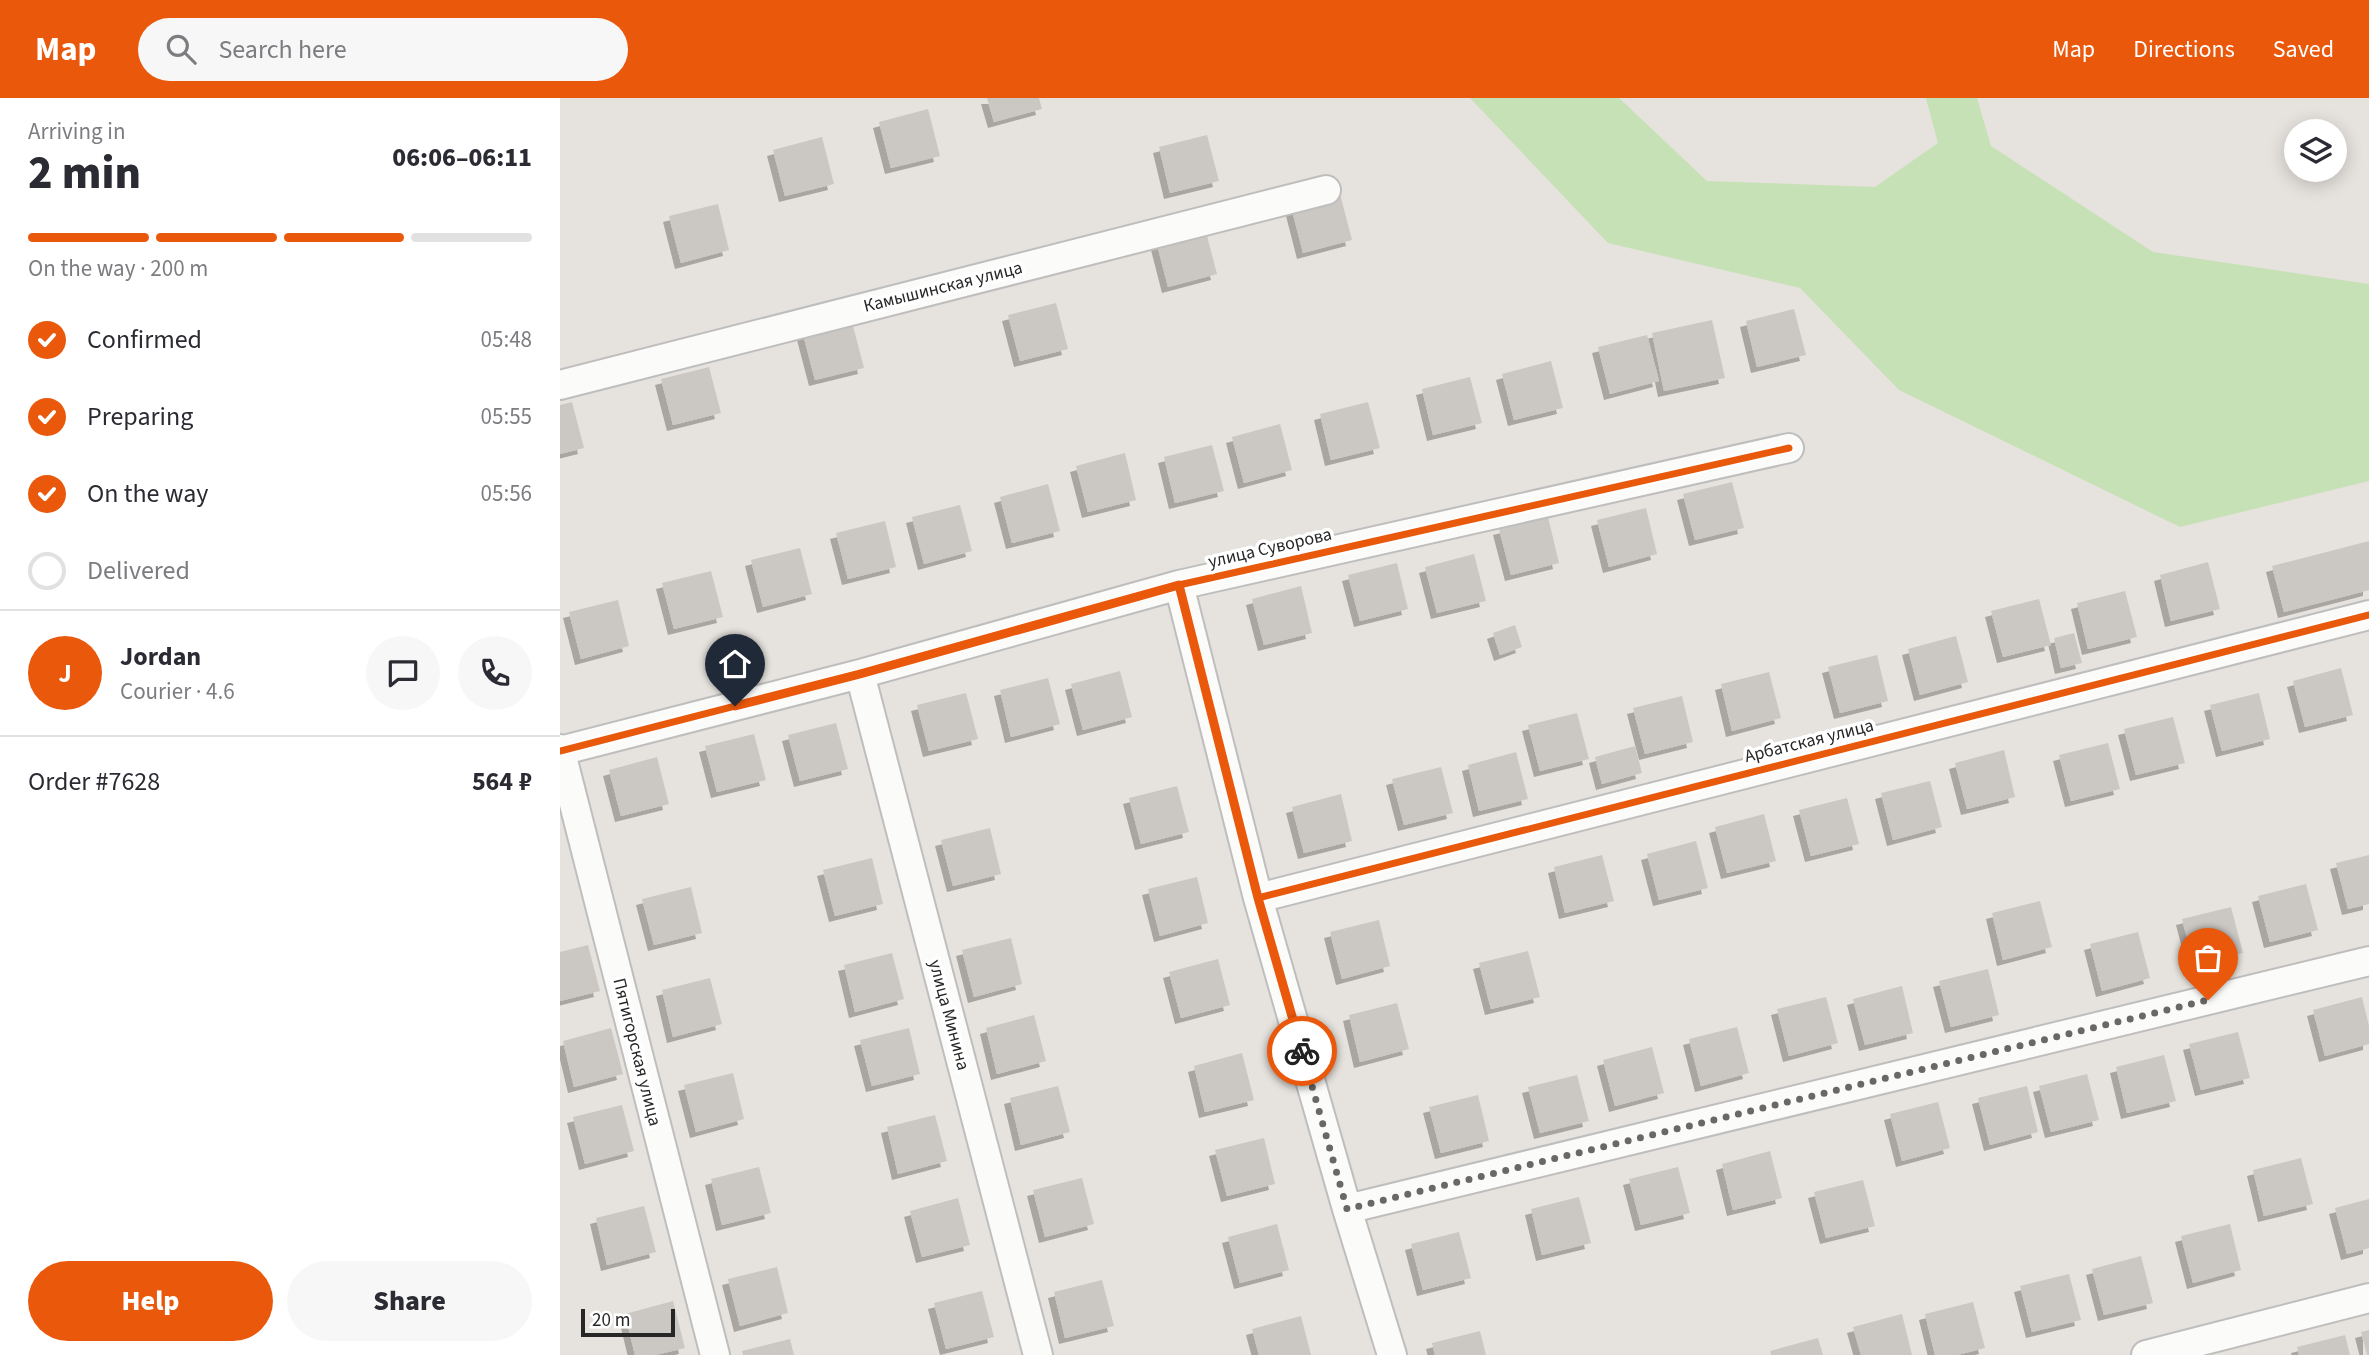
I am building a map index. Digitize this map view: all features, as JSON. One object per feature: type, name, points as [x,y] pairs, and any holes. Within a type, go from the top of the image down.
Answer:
[{"type":"street","name":"Камышинская улица","points":[[560,385],[1326,190]]},
{"type":"street","name":"улица Суворова","points":[[560,750],[860,674],[1179,585],[1789,448]]},
{"type":"street","points":[[1179,585],[1258,898],[1347,1209],[1392,1355]]},
{"type":"street","name":"Арбатская улица","points":[[1258,898],[2369,615]]},
{"type":"street","name":"улица Минина","points":[[860,674],[1038,1355]]},
{"type":"street","name":"Пятигорская улица","points":[[560,750],[715,1355]]},
{"type":"street","points":[[1347,1209],[2369,961]]},
{"type":"street","points":[[2146,1355],[2369,1298]]},
{"type":"green space","points":[[1470,98],[1619,98],[1707,181],[1875,187],[1938,143],[1926,98],[1977,98],[1991,146],[2153,252],[2369,284],[2369,481],[2180,527],[1899,390],[1800,288],[1608,243]]},
{"type":"building","points":[[987,98],[1039,98],[1042,109],[994,122]]},
{"type":"building","points":[[928,109],[940,156],[891,168],[879,122]]},
{"type":"building","points":[[1207,135],[1219,181],[1170,193],[1159,147]]},
{"type":"building","points":[[822,137],[834,184],[785,196],[773,150]]},
{"type":"building","points":[[1340,194],[1352,240],[1303,253],[1291,206]]},
{"type":"building","points":[[718,204],[729,250],[681,263],[669,216]]},
{"type":"building","points":[[1205,228],[1217,274],[1168,287],[1156,240]]},
{"type":"building","points":[[1056,303],[1068,349],[1020,361],[1008,315]]},
{"type":"building","points":[[1794,309],[1806,355],[1757,367],[1746,321]]},
{"type":"building","points":[[1712,320],[1725,378],[1664,391],[1652,333]]},
{"type":"building","points":[[852,322],[864,368],[815,380],[803,334]]},
{"type":"building","points":[[1647,335],[1659,381],[1610,394],[1598,347]]},
{"type":"building","points":[[1551,361],[1563,408],[1514,420],[1502,374]]},
{"type":"building","points":[[709,367],[721,413],[673,425],[661,379]]},
{"type":"building","points":[[1470,377],[1482,423],[1433,435],[1422,389]]},
{"type":"building","points":[[572,402],[584,448],[560,454],[560,405]]},
{"type":"building","points":[[1368,402],[1380,448],[1331,460],[1320,414]]},
{"type":"building","points":[[1280,424],[1292,470],[1244,483],[1232,437]]},
{"type":"building","points":[[1212,445],[1224,491],[1175,503],[1164,457]]},
{"type":"building","points":[[1125,453],[1136,500],[1088,512],[1076,466]]},
{"type":"building","points":[[1732,482],[1744,528],[1695,540],[1683,494]]},
{"type":"building","points":[[1048,484],[1060,531],[1012,543],[1000,497]]},
{"type":"building","points":[[960,505],[972,551],[924,564],[912,517]]},
{"type":"building","points":[[1646,508],[1657,554],[1609,567],[1597,520]]},
{"type":"building","points":[[1548,517],[1559,563],[1511,575],[1499,529]]},
{"type":"building","points":[[885,521],[896,567],[848,579],[836,533]]},
{"type":"building","points":[[2369,541],[2369,590],[2284,612],[2272,566]]},
{"type":"building","points":[[800,548],[812,594],[763,607],[751,560]]},
{"type":"building","points":[[1474,554],[1486,601],[1437,613],[1425,567]]},
{"type":"building","points":[[2208,562],[2220,609],[2171,621],[2160,575]]},
{"type":"building","points":[[1397,563],[1408,609],[1360,621],[1348,575]]},
{"type":"building","points":[[711,571],[723,617],[674,629],[662,583]]},
{"type":"building","points":[[1301,586],[1312,633],[1264,645],[1252,599]]},
{"type":"building","points":[[2125,591],[2137,637],[2088,649],[2077,603]]},
{"type":"building","points":[[2039,599],[2051,645],[2003,657],[1991,611]]},
{"type":"building","points":[[618,600],[629,646],[581,659],[569,612]]},
{"type":"building","points":[[1515,625],[1522,647],[1500,655],[1493,633]]},
{"type":"building","points":[[2074,633],[2082,663],[2061,668],[2054,638]]},
{"type":"building","points":[[1956,636],[1968,682],[1920,695],[1908,649]]},
{"type":"building","points":[[1877,655],[1888,701],[1840,713],[1828,667]]},
{"type":"building","points":[[2341,668],[2353,715],[2305,727],[2293,681]]},
{"type":"building","points":[[1120,671],[1132,717],[1083,730],[1071,684]]},
{"type":"building","points":[[1769,672],[1781,718],[1732,731],[1721,684]]},
{"type":"building","points":[[1048,678],[1060,724],[1011,737],[1000,690]]},
{"type":"building","points":[[966,693],[978,739],[929,751],[917,705]]},
{"type":"building","points":[[2259,693],[2270,739],[2222,751],[2210,705]]},
{"type":"building","points":[[1682,696],[1693,742],[1645,754],[1633,708]]},
{"type":"building","points":[[1577,713],[1589,759],[1540,771],[1528,725]]},
{"type":"building","points":[[2173,717],[2185,763],[2136,775],[2124,729]]},
{"type":"building","points":[[836,723],[848,769],[800,781],[788,735]]},
{"type":"building","points":[[754,734],[766,780],[717,792],[705,746]]},
{"type":"building","points":[[2108,743],[2120,789],[2071,801],[2059,755]]},
{"type":"building","points":[[1635,746],[1642,773],[1602,784],[1595,757]]},
{"type":"building","points":[[2004,750],[2015,797],[1967,809],[1955,763]]},
{"type":"building","points":[[1516,752],[1528,799],[1479,811],[1468,765]]},
{"type":"building","points":[[657,757],[669,804],[621,816],[609,770]]},
{"type":"building","points":[[1441,767],[1453,813],[1404,825],[1392,779]]},
{"type":"building","points":[[1930,781],[1942,827],[1893,840],[1881,793]]},
{"type":"building","points":[[1177,786],[1189,832],[1141,844],[1129,798]]},
{"type":"building","points":[[1341,794],[1352,841],[1304,853],[1292,807]]},
{"type":"building","points":[[1847,798],[1859,844],[1811,856],[1799,810]]},
{"type":"building","points":[[1764,814],[1776,861],[1727,873],[1715,827]]},
{"type":"building","points":[[990,828],[1001,874],[953,886],[941,840]]},
{"type":"building","points":[[1696,841],[1708,888],[1659,900],[1647,854]]},
{"type":"building","points":[[1602,855],[1614,901],[1565,913],[1554,867]]},
{"type":"building","points":[[2369,855],[2369,904],[2348,909],[2336,863]]},
{"type":"building","points":[[872,858],[883,904],[835,916],[823,870]]},
{"type":"building","points":[[1197,877],[1208,923],[1160,936],[1148,889]]},
{"type":"building","points":[[2306,884],[2318,930],[2270,942],[2258,896]]},
{"type":"building","points":[[691,887],[702,933],[654,945],[642,899]]},
{"type":"building","points":[[2040,901],[2052,947],[2003,960],[1992,913]]},
{"type":"building","points":[[2231,907],[2243,953],[2194,965],[2182,919]]},
{"type":"building","points":[[1379,920],[1390,966],[1342,979],[1330,932]]},
{"type":"building","points":[[2138,932],[2150,978],[2102,991],[2090,944]]},
{"type":"building","points":[[1011,938],[1022,984],[974,997],[962,950]]},
{"type":"building","points":[[588,945],[600,991],[560,1001],[560,952]]},
{"type":"building","points":[[1528,951],[1540,997],[1491,1009],[1479,963]]},
{"type":"building","points":[[892,953],[904,999],[855,1012],[844,965]]},
{"type":"building","points":[[1218,959],[1230,1005],[1181,1018],[1169,972]]},
{"type":"building","points":[[1988,969],[1999,1015],[1951,1027],[1939,981]]},
{"type":"building","points":[[710,978],[722,1024],[673,1037],[662,990]]},
{"type":"building","points":[[1902,986],[1913,1033],[1865,1045],[1853,999]]},
{"type":"building","points":[[1826,997],[1838,1043],[1789,1056],[1777,1009]]},
{"type":"building","points":[[2362,997],[2369,1026],[2369,1044],[2325,1056],[2313,1010]]},
{"type":"building","points":[[1397,1003],[1409,1049],[1360,1062],[1349,1015]]},
{"type":"building","points":[[1034,1015],[1046,1061],[997,1074],[986,1028]]},
{"type":"building","points":[[1737,1027],[1749,1073],[1701,1086],[1689,1039]]},
{"type":"building","points":[[611,1028],[623,1074],[574,1087],[563,1041]]},
{"type":"building","points":[[909,1028],[920,1074],[872,1086],[860,1040]]},
{"type":"building","points":[[2238,1032],[2250,1078],[2201,1090],[2189,1044]]},
{"type":"building","points":[[1652,1047],[1664,1093],[1615,1106],[1603,1060]]},
{"type":"building","points":[[1242,1053],[1254,1100],[1205,1112],[1194,1066]]},
{"type":"building","points":[[2164,1055],[2176,1101],[2127,1113],[2116,1067]]},
{"type":"building","points":[[733,1073],[744,1119],[696,1132],[684,1085]]},
{"type":"building","points":[[2087,1074],[2099,1120],[2051,1132],[2039,1086]]},
{"type":"building","points":[[1577,1075],[1589,1121],[1540,1133],[1528,1087]]},
{"type":"building","points":[[1058,1086],[1070,1132],[1021,1145],[1010,1098]]},
{"type":"building","points":[[2027,1086],[2038,1132],[1990,1145],[1978,1098]]},
{"type":"building","points":[[1478,1095],[1489,1141],[1441,1153],[1429,1107]]},
{"type":"building","points":[[1938,1102],[1950,1148],[1902,1161],[1890,1114]]},
{"type":"building","points":[[622,1105],[634,1151],[585,1164],[573,1117]]},
{"type":"building","points":[[935,1115],[947,1161],[898,1174],[887,1127]]},
{"type":"building","points":[[1264,1138],[1275,1184],[1227,1196],[1215,1150]]},
{"type":"building","points":[[1770,1151],[1782,1198],[1733,1210],[1722,1164]]},
{"type":"building","points":[[2301,1158],[2313,1204],[2264,1216],[2253,1170]]},
{"type":"building","points":[[759,1167],[771,1213],[722,1225],[711,1179]]},
{"type":"building","points":[[1678,1167],[1690,1213],[1641,1225],[1629,1179]]},
{"type":"building","points":[[1082,1178],[1094,1224],[1045,1237],[1033,1190]]},
{"type":"building","points":[[1863,1180],[1875,1226],[1826,1238],[1814,1192]]},
{"type":"building","points":[[1579,1197],[1591,1243],[1542,1255],[1531,1209]]},
{"type":"building","points":[[958,1198],[970,1245],[922,1257],[910,1211]]},
{"type":"building","points":[[2369,1199],[2369,1248],[2347,1254],[2335,1208]]},
{"type":"building","points":[[644,1206],[656,1252],[607,1265],[596,1218]]},
{"type":"building","points":[[1277,1224],[1289,1270],[1240,1283],[1228,1237]]},
{"type":"building","points":[[2230,1224],[2241,1270],[2193,1283],[2181,1236]]},
{"type":"building","points":[[1459,1232],[1471,1278],[1423,1290],[1411,1244]]},
{"type":"building","points":[[2141,1256],[2153,1303],[2104,1315],[2092,1269]]},
{"type":"building","points":[[777,1267],[788,1313],[740,1326],[728,1279]]},
{"type":"building","points":[[2069,1274],[2081,1320],[2032,1332],[2020,1286]]},
{"type":"building","points":[[1102,1280],[1114,1326],[1065,1338],[1054,1292]]},
{"type":"building","points":[[982,1291],[994,1337],[946,1349],[934,1303]]},
{"type":"building","points":[[673,1301],[685,1348],[655,1355],[635,1355],[625,1314]]},
{"type":"building","points":[[1973,1302],[1985,1348],[1957,1355],[1935,1355],[1925,1314]]},
{"type":"building","points":[[1902,1314],[1912,1355],[1861,1355],[1853,1327]]},
{"type":"building","points":[[1301,1316],[1311,1355],[1259,1355],[1252,1329]]},
{"type":"building","points":[[2369,1330],[2369,1355],[2367,1355],[2361,1332]]},
{"type":"building","points":[[1480,1331],[1486,1355],[1435,1355],[1432,1343]]},
{"type":"building","points":[[2345,1335],[2350,1355],[2299,1355],[2297,1347]]},
{"type":"building","points":[[1818,1338],[1823,1355],[1771,1355],[1770,1351]]},
{"type":"building","points":[[790,1339],[794,1355],[743,1355],[742,1351]]},
{"type":"cycle path","points":[[560,751],[860,674],[1179,585],[1789,448]]},
{"type":"cycle path","points":[[1258,898],[2369,615]]},
{"type":"way so far","points":[[1302,1051],[1347,1209],[2208,1000]]},
{"type":"route","points":[[735,706],[1179,585],[1258,898],[1302,1051]]}]
